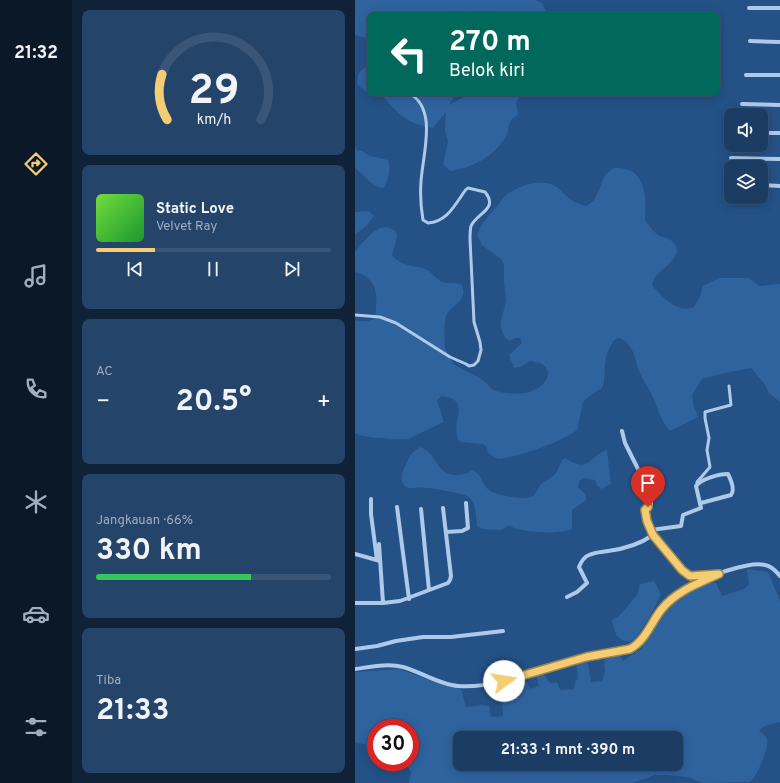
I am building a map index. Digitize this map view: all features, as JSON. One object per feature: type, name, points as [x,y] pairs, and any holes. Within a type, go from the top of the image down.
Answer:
[{"type":"street","points":[[749,8],[780,8]]},
{"type":"street","points":[[750,41],[780,42]]},
{"type":"street","points":[[746,74],[780,75]]},
{"type":"street","points":[[742,104],[780,105]]},
{"type":"street","points":[[768,133],[780,133]]},
{"type":"street","points":[[731,158],[780,159]]},
{"type":"street","points":[[768,186],[780,186]]},
{"type":"street","points":[[622,431],[625,443],[640,473],[651,501],[651,505],[645,510],[653,535],[682,570],[690,576],[719,574]]},
{"type":"street","points":[[651,530],[681,526],[683,515],[699,509],[701,503],[696,486],[700,482],[726,474],[729,477],[733,488],[731,495],[701,503]]},
{"type":"street","points":[[371,499],[371,514],[379,560],[383,603]]},
{"type":"street","points":[[446,532],[462,531],[468,528],[466,503]]},
{"type":"street","points":[[397,507],[409,599]]},
{"type":"street","points":[[355,603],[383,603],[409,599],[446,584],[450,580],[451,576],[443,508]]},
{"type":"street","points":[[421,509],[429,590]]},
{"type":"street","points":[[567,597],[577,592],[587,583],[579,567],[580,563],[587,556],[597,552],[609,551],[637,544],[653,535]]},
{"type":"street","points":[[379,544],[379,560]]},
{"type":"street","points":[[355,554],[379,560]]},
{"type":"street","points":[[355,669],[389,666],[402,667],[457,686],[491,684],[517,678],[586,657],[625,651],[635,646],[641,640],[668,602],[695,584],[719,574],[741,567],[761,564],[766,565],[779,574]]},
{"type":"street","points":[[355,649],[423,637],[451,637],[503,631]]},
{"type":"lane","points":[[355,315],[380,317],[395,323],[450,357],[469,366],[474,365],[480,357],[480,342],[474,322],[470,239],[471,227],[489,206],[489,199],[485,192],[469,188],[465,191],[449,213],[440,220],[428,223],[423,220],[421,182],[427,131],[422,106],[415,96]]},
{"type":"lane","points":[[696,486],[697,482],[709,470],[707,450],[709,438],[705,412],[731,405],[729,386]]},
{"type":"shaded area","points":[[355,0],[535,0],[542,3],[546,12],[367,12],[367,38],[355,35]]},
{"type":"shaded area","points":[[367,66],[367,91],[357,84],[360,72]]},
{"type":"shaded area","points":[[382,96],[454,96],[449,105],[466,96],[520,96],[516,103],[518,114],[512,119],[506,136],[500,145],[488,156],[474,164],[458,170],[450,171],[443,164],[448,141],[445,131],[446,112],[433,128],[415,123],[403,117]]},
{"type":"shaded area","points":[[355,146],[357,150],[370,156],[388,160],[389,174],[387,182],[383,188],[372,183],[355,168]]},
{"type":"shaded area","points":[[615,168],[633,172],[639,178],[645,193],[645,220],[656,233],[672,241],[676,248],[677,253],[674,258],[657,275],[652,285],[665,299],[682,308],[688,309],[694,307],[703,286],[719,278],[749,278],[759,286],[780,284],[780,402],[769,393],[764,383],[751,368],[720,374],[702,379],[692,395],[694,407],[698,417],[670,431],[661,418],[652,395],[640,374],[631,347],[619,338],[614,340],[607,353],[602,388],[583,402],[577,430],[570,435],[539,448],[507,458],[498,459],[488,453],[487,447],[483,444],[460,442],[456,428],[459,407],[451,398],[441,396],[437,400],[444,422],[408,439],[389,439],[359,435],[355,433],[355,321],[370,321],[375,317],[376,311],[376,294],[373,284],[366,277],[355,272],[355,252],[368,237],[379,229],[384,227],[390,228],[396,232],[397,237],[392,255],[396,259],[405,264],[420,267],[429,271],[442,282],[461,284],[463,290],[462,298],[446,316],[445,323],[445,347],[453,363],[482,379],[494,390],[519,394],[528,392],[536,389],[544,383],[548,375],[548,371],[542,364],[530,361],[520,367],[514,368],[509,355],[522,343],[520,338],[515,338],[510,341],[505,338],[501,328],[506,300],[504,264],[501,259],[482,245],[477,235],[482,224],[506,195],[517,188],[538,182],[551,184],[557,187],[573,201],[586,206],[595,198],[605,176]]},
{"type":"shaded area","points":[[369,211],[374,216],[367,225],[355,235],[355,212]]},
{"type":"shaded area","points":[[420,447],[426,450],[448,474],[462,474],[473,470],[490,491],[506,496],[520,498],[531,497],[534,495],[541,484],[556,473],[565,458],[582,465],[589,462],[603,451],[607,450],[611,484],[601,489],[595,480],[584,478],[579,481],[578,487],[586,495],[586,500],[572,510],[572,529],[557,532],[539,532],[521,530],[508,525],[502,530],[482,529],[477,526],[474,506],[469,497],[435,489],[409,488],[404,485],[402,481],[403,470],[411,454]]},
{"type":"shaded area","points":[[747,569],[768,572],[780,601],[780,722],[765,726],[759,730],[767,739],[765,755],[759,769],[750,782],[702,783],[688,777],[655,775],[632,783],[409,783],[410,771],[419,771],[419,719],[367,719],[367,745],[355,742],[355,672],[399,669],[446,686],[461,689],[466,707],[482,705],[489,706],[491,717],[503,716],[502,694],[512,691],[513,686],[527,682],[530,689],[539,686],[536,674],[543,672],[548,681],[551,683],[557,682],[560,690],[574,689],[575,681],[578,679],[576,662],[587,658],[591,682],[602,681],[605,672],[604,660],[619,655],[623,661],[642,648],[646,637],[671,604],[704,583],[716,583],[722,596],[744,589],[749,585]]},
{"type":"shaded area","points":[[654,581],[661,594],[652,613],[635,638],[630,642],[622,640],[615,632],[612,620],[619,616],[637,595],[640,584]]},
{"type":"route","points":[[504,681],[586,657],[630,649],[641,640],[668,602],[695,584],[719,574],[690,576],[682,570],[653,535],[648,524],[645,510],[648,507]]}]
